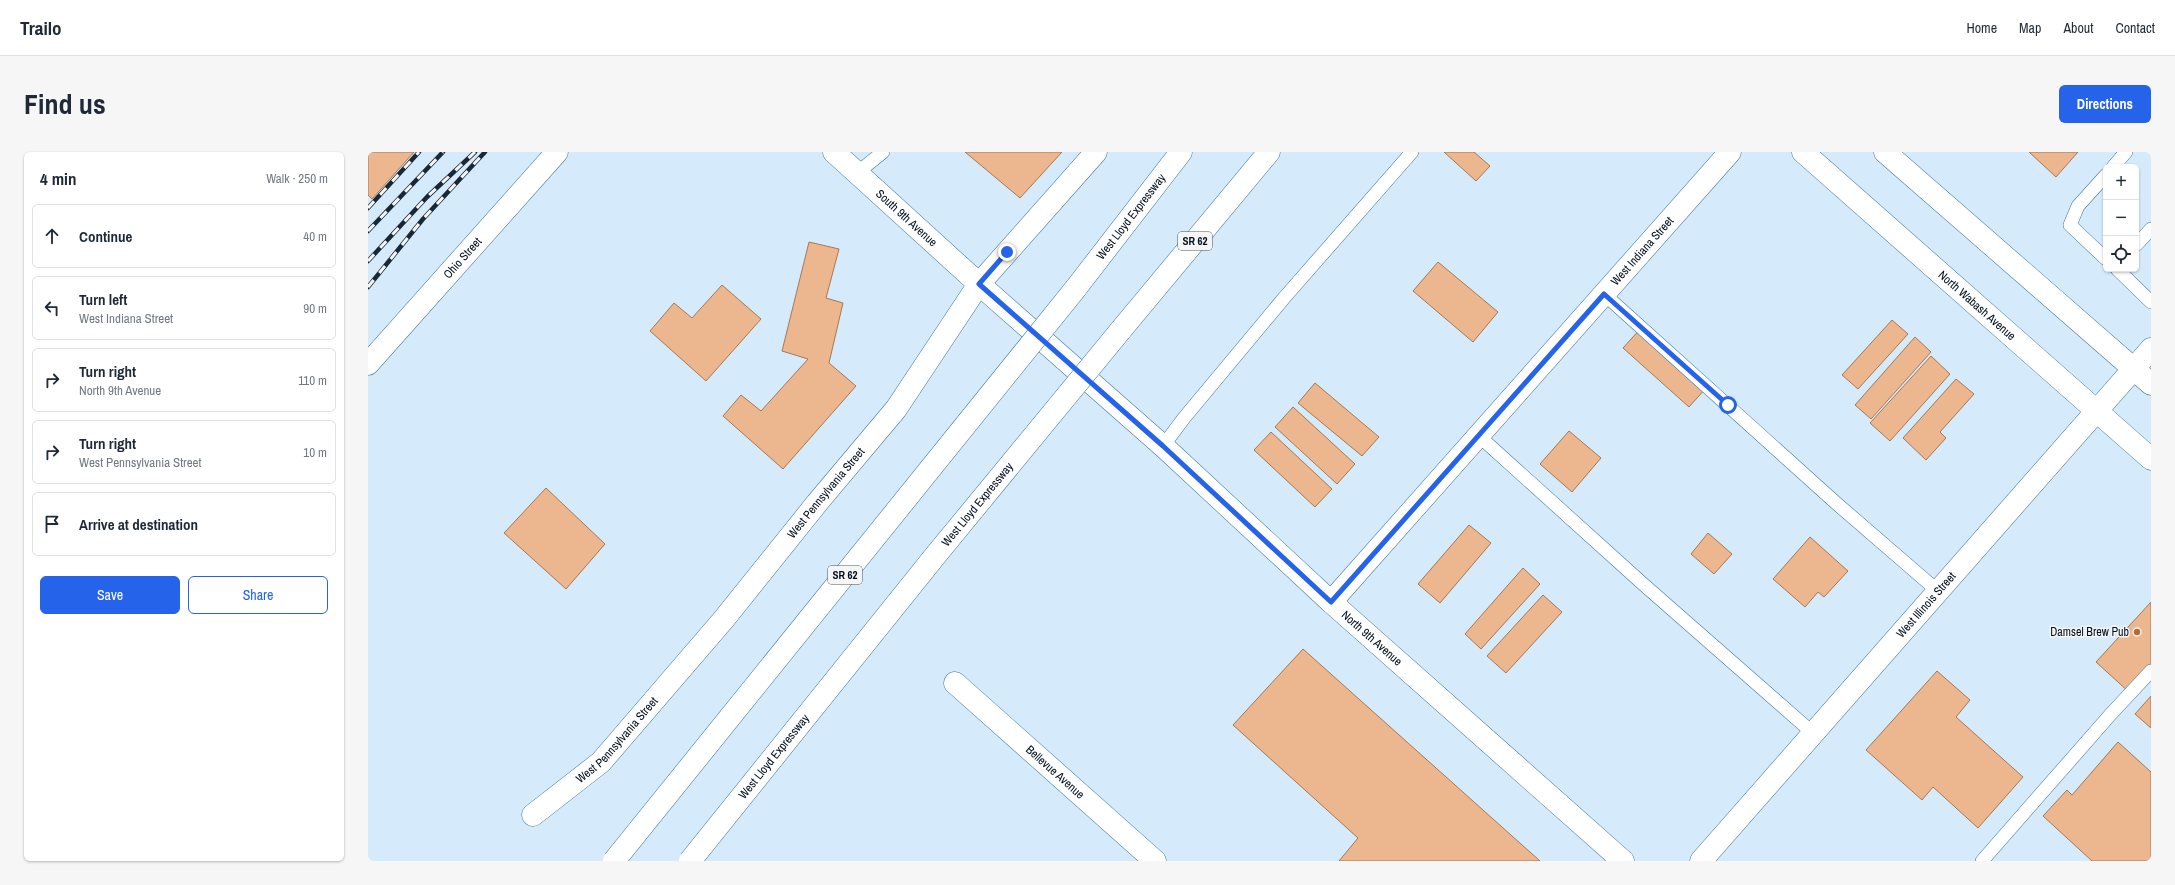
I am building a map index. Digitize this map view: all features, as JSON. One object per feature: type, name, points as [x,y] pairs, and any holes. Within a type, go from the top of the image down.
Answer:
[{"type":"main road","name":"Ohio Street","points":[[368,364],[557,152]]},
{"type":"main road","name":"South 9th Avenue","points":[[834,152],[979,284]]},
{"type":"main road","name":"West Pennsylvania Street","points":[[533,814],[601,762],[724,619],[817,503],[896,408],[979,284],[1096,152]]},
{"type":"main road","name":"West Lloyd Expressway","points":[[614,861],[1076,288],[1181,152]]},
{"type":"main road","name":"West Lloyd Expressway","points":[[690,861],[930,562],[1269,152]]},
{"type":"main road","name":"West Indiana Street","points":[[1331,602],[1730,152]]},
{"type":"main road","name":"North Wabash Avenue","points":[[1803,152],[2151,459]]},
{"type":"main road","points":[[1885,152],[2151,384]]},
{"type":"main road","name":"North 9th Avenue","points":[[979,284],[1163,446],[1331,602],[1623,861]]},
{"type":"main road","name":"West Illinois Street","points":[[1701,861],[2151,349]]},
{"type":"main road","name":"Bellevue Avenue","points":[[955,683],[1155,861]]},
{"type":"lane","points":[[857,173],[883,152]]},
{"type":"lane","points":[[1163,446],[1184,418],[1284,298],[1412,152]]},
{"type":"lane","points":[[2116,164],[2126,152]]},
{"type":"lane","points":[[2103,178],[2078,206],[2070,225],[2103,256]]},
{"type":"lane","points":[[2139,242],[2151,229]]},
{"type":"lane","points":[[2120,272],[2151,302]]},
{"type":"lane","points":[[1604,294],[1836,503],[1939,592]]},
{"type":"lane","points":[[1479,436],[1642,584],[1814,734]]},
{"type":"lane","points":[[1982,861],[2110,715],[2151,671]]},
{"type":"building","points":[[368,152],[414,152],[372,199],[368,195]]},
{"type":"building","points":[[965,152],[1062,152],[1020,198]]},
{"type":"building","points":[[1444,152],[1474,152],[1490,166],[1476,181]]},
{"type":"building","points":[[2029,152],[2078,152],[2056,177]]},
{"type":"building","points":[[809,242],[839,249],[826,298],[843,303],[829,363],[856,386],[783,469],[723,416],[741,395],[761,411],[808,359],[782,351]]},
{"type":"building","points":[[1438,262],[1498,312],[1473,342],[1413,291]]},
{"type":"building","points":[[722,285],[761,319],[706,381],[650,331],[674,303],[692,318]]},
{"type":"building","points":[[1892,320],[1908,334],[1858,389],[1842,375]]},
{"type":"building","points":[[1641,328],[1707,387],[1689,407],[1623,348]]},
{"type":"building","points":[[1915,337],[1931,352],[1871,419],[1855,405]]},
{"type":"building","points":[[1931,356],[1950,374],[1890,441],[1870,423]]},
{"type":"building","points":[[1956,379],[1974,394],[1940,432],[1946,438],[1926,460],[1903,438]]},
{"type":"building","points":[[1315,383],[1379,437],[1362,456],[1298,403]]},
{"type":"building","points":[[1293,407],[1355,464],[1337,484],[1275,427]]},
{"type":"building","points":[[1569,431],[1601,458],[1572,492],[1540,464]]},
{"type":"building","points":[[1271,432],[1332,489],[1315,507],[1254,450]]},
{"type":"building","points":[[546,488],[605,544],[566,589],[504,533]]},
{"type":"building","points":[[1469,525],[1491,543],[1440,603],[1418,584]]},
{"type":"building","points":[[1708,533],[1732,554],[1714,574],[1691,554]]},
{"type":"building","points":[[1810,537],[1848,571],[1824,597],[1818,592],[1805,607],[1773,579]]},
{"type":"building","points":[[1523,568],[1540,584],[1481,649],[1465,634]]},
{"type":"building","points":[[1543,595],[1562,612],[1506,673],[1487,656]]},
{"type":"building","name":"Damsel Brew Pub","points":[[2151,602],[2151,670],[2130,693],[2096,662]]},
{"type":"building","points":[[1303,649],[1540,861],[1339,861],[1358,838],[1233,725]]},
{"type":"building","points":[[1937,671],[1970,700],[1956,717],[2023,777],[1978,828],[1933,787],[1922,800],[1866,750]]},
{"type":"building","points":[[2151,696],[2151,728],[2135,714]]},
{"type":"building","points":[[2118,742],[2151,772],[2151,861],[2092,861],[2043,816],[2067,790],[2072,795]]},
{"type":"railway","points":[[368,208],[419,152]]},
{"type":"railway","points":[[368,231],[443,152]]},
{"type":"railway","points":[[368,261],[427,197],[475,152]]},
{"type":"railway","points":[[368,287],[423,219],[485,152]]},
{"type":"place","name":"Damsel Brew Pub","points":[[2137,632]]},
{"type":"route","points":[[1007,252],[979,284],[1163,446],[1331,602],[1604,294],[1728,405]]}]
